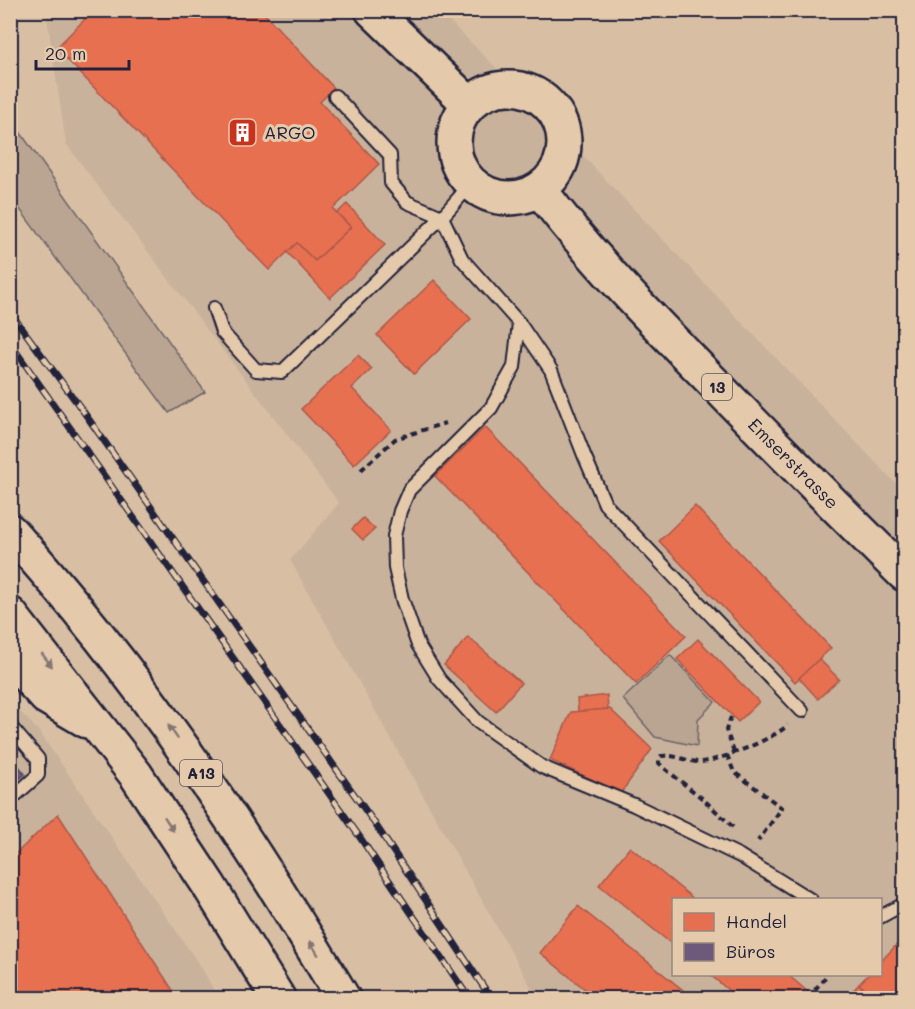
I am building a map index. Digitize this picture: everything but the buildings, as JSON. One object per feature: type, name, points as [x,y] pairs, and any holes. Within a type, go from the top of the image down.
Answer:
[{"type":"main road","points":[[372,10],[469,104]]},
{"type":"main road","points":[[502,87],[521,88],[538,95],[552,107],[562,124],[565,142],[562,160],[554,177],[540,190],[527,196],[505,198],[483,192],[471,184],[460,170],[454,153],[454,135],[459,118],[469,104],[484,93],[502,87]]},
{"type":"main road","name":"Emserstrasse","points":[[540,190],[619,286],[808,480],[904,574]]},
{"type":"main road","name":"A13","points":[[10,531],[79,609],[166,722],[281,893],[343,999]]},
{"type":"main road","points":[[10,614],[136,775],[278,999]]},
{"type":"main road","points":[[10,658],[46,697],[102,729]]},
{"type":"lane","points":[[336,96],[390,155],[391,183],[407,202],[442,217],[462,259],[519,323],[551,370],[605,504],[802,711]]},
{"type":"lane","points":[[214,308],[222,332],[256,370],[282,372],[442,217],[471,184]]},
{"type":"lane","points":[[519,323],[514,367],[491,408],[409,490],[400,512],[394,536],[395,568],[402,599],[418,645],[439,679],[478,722],[542,767],[634,805],[743,857],[808,898]]},
{"type":"lane","points":[[10,726],[38,759],[38,775],[10,800]]},
{"type":"lane","points":[[882,916],[904,904]]},
{"type":"path","points":[[361,470],[395,439],[491,408]]},
{"type":"path","points":[[743,857],[733,827],[704,799],[659,763],[661,756],[667,755],[697,762],[716,759],[782,731],[802,711]]},
{"type":"path","points":[[731,717],[726,730],[734,752]]},
{"type":"path","points":[[727,755],[734,772],[782,808],[743,857]]},
{"type":"path","points":[[808,999],[827,976]]},
{"type":"shaded area","points":[[46,11],[439,11],[541,112],[904,492],[904,998],[537,998],[290,560],[339,503],[66,144]]},
{"type":"shaded area","points":[[10,115],[205,392],[169,413],[11,197]]},
{"type":"shaded area","points":[[670,655],[715,702],[698,719],[697,746],[655,737],[623,699]]},
{"type":"shaded area","points":[[10,701],[38,730],[203,970],[218,998],[11,998]]},
{"type":"railway","points":[[10,312],[83,411],[373,821],[491,998]]},
{"type":"railway","points":[[10,343],[359,836],[469,998]]},
{"type":"place","name":"ARGO","points":[[243,133]]}]
